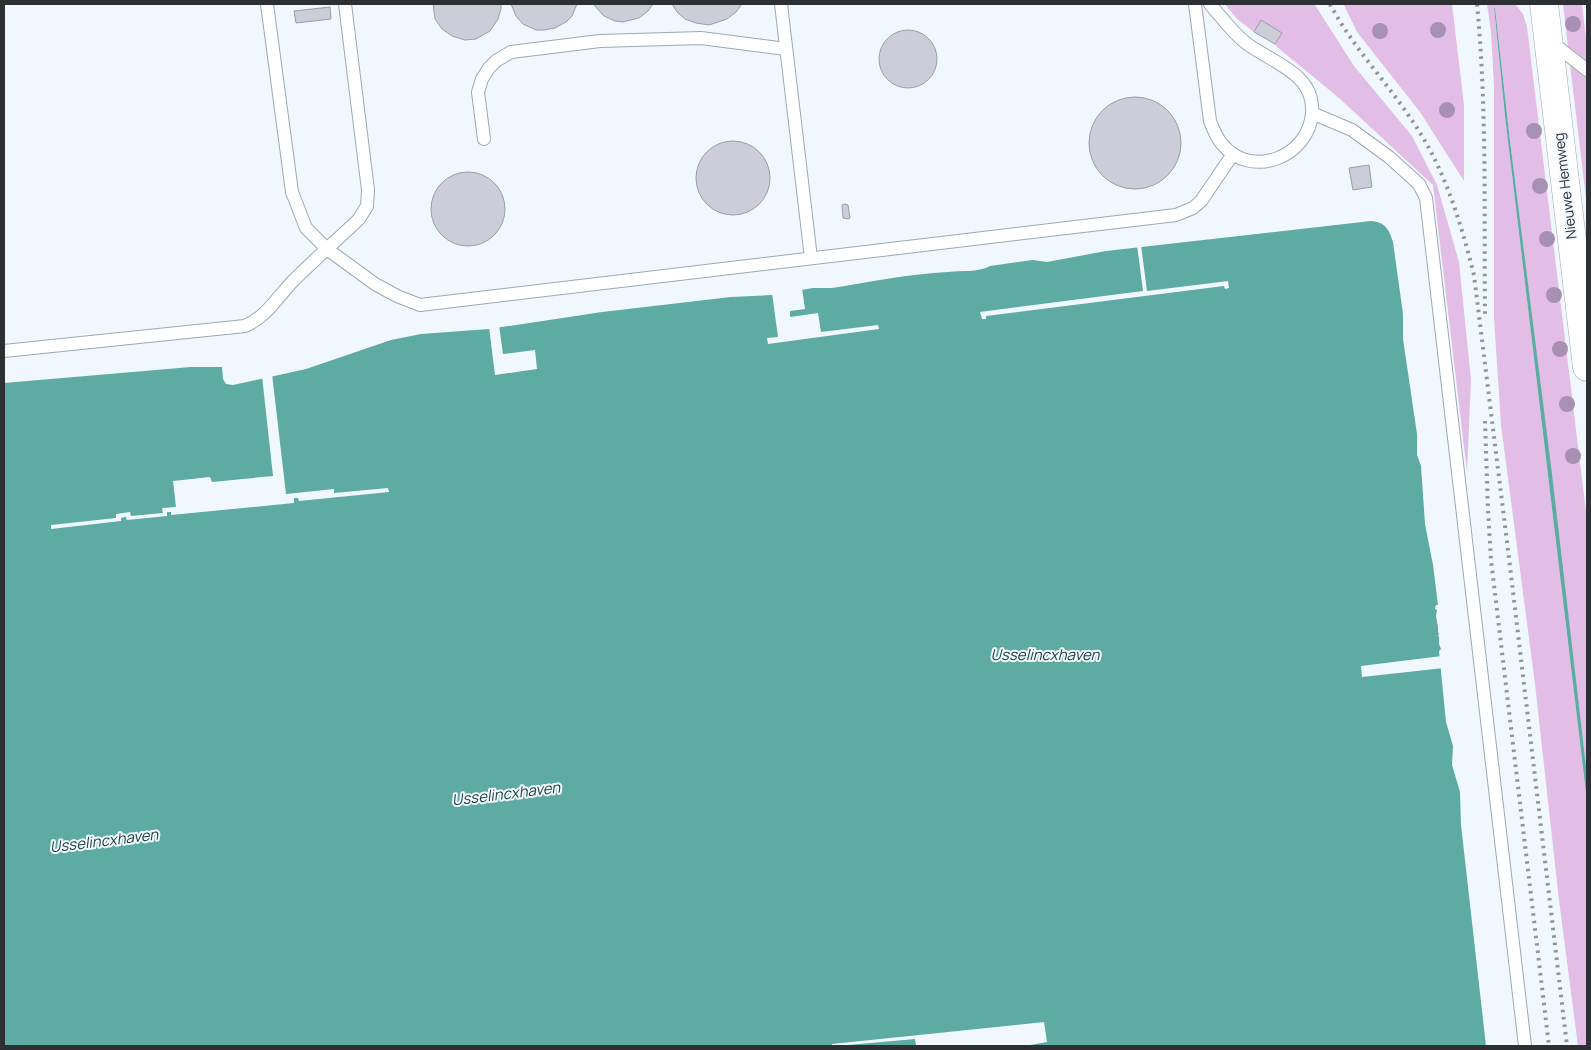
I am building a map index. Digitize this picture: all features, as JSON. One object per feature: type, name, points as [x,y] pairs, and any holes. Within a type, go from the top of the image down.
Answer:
[{"type":"main road","name":"Nieuwe Hemweg","points":[[1544,4],[1581,254],[1587,367]]},
{"type":"lane","points":[[267,4],[292,192],[306,228],[327,249],[386,291],[420,305],[1176,215],[1193,208],[1201,201],[1233,154]]},
{"type":"lane","points":[[4,351],[245,326],[260,318],[292,282],[359,219],[367,206],[369,198],[345,4]]},
{"type":"lane","points":[[781,4],[811,258]]},
{"type":"lane","points":[[1195,4],[1210,121],[1215,134],[1233,154],[1246,160],[1260,162],[1286,156],[1305,138],[1310,126],[1312,102],[1308,90],[1303,82],[1288,69],[1242,40],[1210,4]]},
{"type":"lane","points":[[484,139],[478,92],[482,79],[496,61],[511,52],[600,41],[701,38],[786,48]]},
{"type":"lane","points":[[1548,39],[1587,70]]},
{"type":"lane","points":[[1312,113],[1352,130],[1389,157],[1419,184],[1426,198],[1525,1046]]},
{"type":"shaded area","points":[[1225,4],[1315,5],[1354,66],[1412,136],[1437,185],[1459,262],[1471,380],[1467,472],[1433,185],[1339,98],[1277,47],[1275,44],[1282,33],[1261,20],[1254,32],[1237,19]]},
{"type":"shaded area","points":[[1452,4],[1464,105],[1464,181],[1420,112],[1357,32],[1344,5]]},
{"type":"shaded area","points":[[1487,4],[1515,4],[1523,14],[1527,27],[1587,520],[1587,775],[1494,7],[1505,116],[1587,801],[1587,1046],[1578,1046],[1559,900],[1535,684],[1501,425],[1494,318],[1494,86],[1491,32]]},
{"type":"shaded area","points":[[1563,4],[1582,4],[1587,63],[1568,47]]},
{"type":"shaded area","points":[[1570,64],[1587,77],[1587,207]]},
{"type":"water","points":[[1494,7],[1552,474],[1587,775],[1587,801],[1505,116]]},
{"type":"water","name":"Usselincxhaven","points":[[1371,221],[1386,227],[1393,242],[1403,314],[1403,339],[1417,434],[1417,455],[1421,466],[1425,524],[1438,605],[1436,605],[1435,609],[1437,610],[1438,636],[1441,649],[1439,651],[1446,722],[1453,746],[1452,765],[1460,792],[1461,825],[1486,1046],[4,1046],[4,383],[191,367],[222,367],[223,379],[226,384],[233,385],[306,369],[391,340],[421,334],[489,329],[602,312],[731,297],[772,295],[813,288],[832,288],[919,274],[975,270],[1033,260],[1047,262],[1106,251]]},
{"type":"pier","points":[[1137,245],[1141,245],[1147,291],[1228,281],[1229,288],[1225,289],[1224,286],[986,316],[986,319],[982,319],[980,312],[1143,291]]},
{"type":"pier","points":[[802,288],[805,309],[790,311],[790,317],[818,313],[821,332],[878,325],[879,329],[768,344],[767,338],[778,337],[772,293]]},
{"type":"pier","points":[[499,325],[503,354],[535,350],[537,369],[495,375],[489,327]]},
{"type":"pier","points":[[272,374],[286,494],[334,489],[334,493],[388,488],[389,492],[299,501],[298,498],[294,498],[294,503],[171,515],[171,512],[167,512],[167,516],[127,520],[126,517],[121,518],[121,521],[51,529],[51,525],[116,518],[116,514],[130,512],[131,516],[163,513],[162,508],[176,507],[173,481],[210,477],[212,482],[273,476],[262,376]]},
{"type":"pier","points":[[1442,656],[1444,668],[1362,677],[1361,666]]},
{"type":"pier","points":[[1044,1022],[1047,1042],[1025,1046],[916,1046],[915,1039],[832,1046],[832,1044]]},
{"type":"building","points":[[433,4],[501,4],[501,9],[498,19],[490,31],[476,39],[465,40],[452,36],[442,29],[435,19]]},
{"type":"building","points":[[511,4],[577,4],[572,16],[566,22],[555,28],[536,30],[523,24],[516,16]]},
{"type":"building","points":[[593,4],[653,4],[639,18],[623,22],[604,16]]},
{"type":"building","points":[[672,4],[742,4],[727,19],[709,25],[685,19]]},
{"type":"building","points":[[330,7],[331,19],[296,23],[294,11]]},
{"type":"building","points":[[1261,20],[1282,33],[1275,44],[1254,32]]},
{"type":"building","points":[[902,30],[914,30],[929,38],[937,53],[937,65],[929,80],[914,88],[902,88],[887,80],[879,65],[879,53],[887,38]]},
{"type":"building","points":[[1135,97],[1153,100],[1168,110],[1178,125],[1181,143],[1178,161],[1168,176],[1153,186],[1135,189],[1117,186],[1102,176],[1092,161],[1089,143],[1092,125],[1102,110],[1117,100]]},
{"type":"building","points":[[726,141],[740,141],[754,147],[764,157],[770,171],[768,192],[754,209],[740,215],[726,215],[712,209],[702,199],[696,185],[696,171],[702,157],[712,147]]},
{"type":"building","points":[[1369,165],[1372,187],[1353,190],[1349,168]]},
{"type":"building","points":[[461,172],[475,172],[489,178],[499,188],[505,202],[503,223],[489,240],[475,246],[461,246],[447,240],[437,230],[431,216],[431,202],[437,188],[447,178]]},
{"type":"building","points":[[842,205],[848,205],[850,218],[848,219],[843,218]]},
{"type":"railway","points":[[1330,4],[1358,49],[1411,119],[1433,155],[1457,214],[1474,275],[1567,1046]]},
{"type":"railway","points":[[1477,4],[1484,121],[1485,316]]},
{"type":"railway","points":[[1485,421],[1491,560],[1549,1046]]}]
